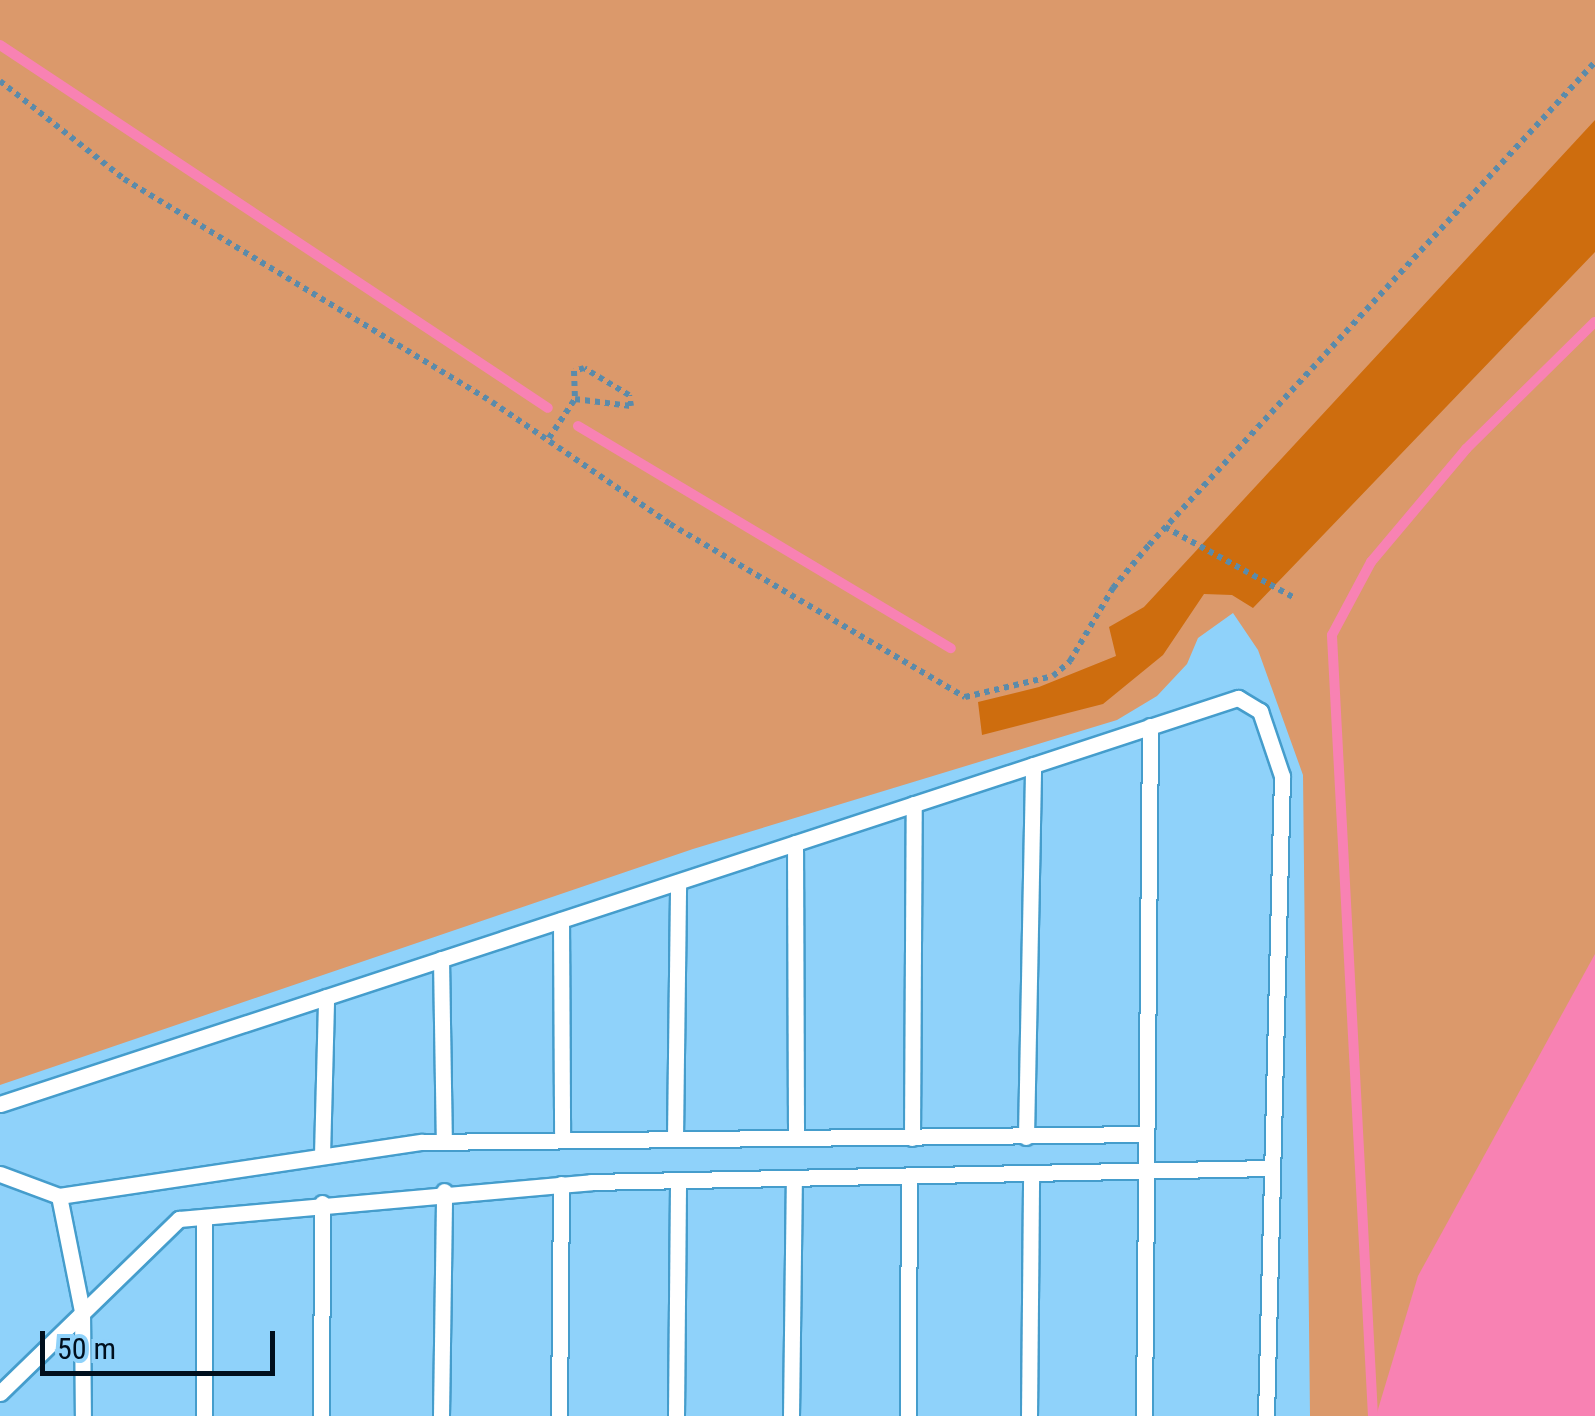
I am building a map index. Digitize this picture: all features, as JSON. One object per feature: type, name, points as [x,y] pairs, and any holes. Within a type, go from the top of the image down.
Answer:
[{"type":"lane","points":[[0,1104],[1238,698],[1260,711],[1282,776],[1266,1416]]},
{"type":"lane","points":[[1144,1416],[1150,726]]},
{"type":"lane","points":[[1026,1136],[1033,765]]},
{"type":"lane","points":[[912,1138],[914,804]]},
{"type":"lane","points":[[795,843],[796,1138]]},
{"type":"lane","points":[[676,1138],[678,882]]},
{"type":"lane","points":[[561,920],[562,1140]]},
{"type":"lane","points":[[441,959],[444,1142]]},
{"type":"lane","points":[[322,1155],[326,997]]},
{"type":"lane","points":[[0,1174],[60,1196],[322,1155],[444,1142],[1146,1134]]},
{"type":"lane","points":[[0,1394],[179,1219],[562,1184],[1270,1168]]},
{"type":"lane","points":[[1029,1416],[1032,1173]]},
{"type":"lane","points":[[908,1416],[909,1175]]},
{"type":"lane","points":[[792,1416],[794,1178]]},
{"type":"lane","points":[[676,1416],[678,1180]]},
{"type":"lane","points":[[559,1416],[562,1184]]},
{"type":"lane","points":[[442,1416],[444,1192]]},
{"type":"lane","points":[[60,1196],[82,1311],[83,1416]]},
{"type":"lane","points":[[321,1416],[322,1204]]},
{"type":"lane","points":[[204,1216],[204,1416]]},
{"type":"path","points":[[0,81],[124,179],[549,438],[670,524],[965,697],[1052,676],[1070,662],[1112,588],[1595,62]]},
{"type":"path","points":[[549,438],[574,399],[574,371],[584,368],[629,395],[631,406],[574,399]]},
{"type":"path","points":[[1165,528],[1292,597]]},
{"type":"shaded area","points":[[0,0],[1595,0],[1595,1416],[1310,1416],[1303,775],[1258,650],[1233,613],[1198,638],[1187,664],[1157,696],[1117,720],[693,849],[0,1085]]},
{"type":"shaded area","points":[[1595,120],[1595,252],[1253,608],[1232,595],[1204,594],[1163,655],[1103,704],[982,735],[978,702],[1039,687],[1116,656],[1109,627],[1144,607]]},
{"type":"shaded area","points":[[1595,954],[1595,1416],[1376,1416],[1418,1276]]},
{"type":"waterway","points":[[0,45],[548,408]]},
{"type":"waterway","points":[[1373,1416],[1332,635],[1371,562],[1466,449],[1595,322]]},
{"type":"waterway","points":[[578,426],[951,648]]}]
